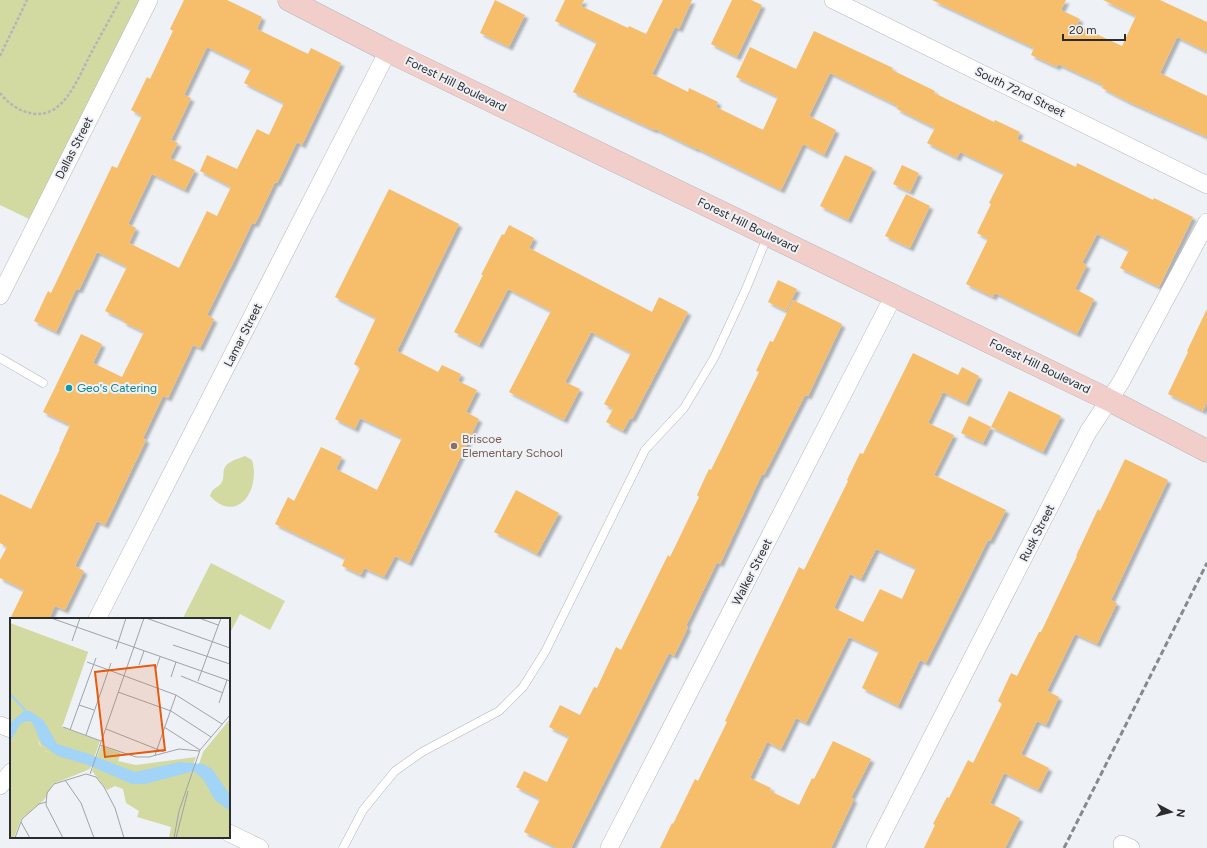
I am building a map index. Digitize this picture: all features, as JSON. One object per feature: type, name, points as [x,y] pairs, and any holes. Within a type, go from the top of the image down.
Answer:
[{"type":"street","name":"Dallas Street","points":[[0,296],[149,0]]},
{"type":"street","name":"Forest Hill Boulevard","points":[[289,0],[388,51],[1109,400],[1207,451]]},
{"type":"street","name":"South 72nd Street","points":[[833,0],[1207,185]]},
{"type":"street","name":"Lamar Street","points":[[98,618],[388,51]]},
{"type":"street","name":"Rusk Street","points":[[876,848],[1088,432],[1121,382],[1207,222]]},
{"type":"street","name":"Walker Street","points":[[609,848],[894,295]]},
{"type":"street","points":[[0,725],[10,730]]},
{"type":"street","points":[[0,786],[10,773]]},
{"type":"street","points":[[230,833],[260,848]]},
{"type":"lane","points":[[343,848],[363,810],[394,771],[422,752],[499,710],[523,687],[544,652],[645,450],[684,408],[714,358],[746,289],[768,234]]},
{"type":"lane","points":[[0,358],[43,383]]},
{"type":"path","points":[[0,56],[28,0]]},
{"type":"path","points":[[0,93],[7,102],[16,108],[30,113],[41,114],[56,108],[72,90],[120,0]]},
{"type":"green space","points":[[0,0],[141,0],[29,219],[0,205]]},
{"type":"green space","points":[[245,456],[252,460],[254,471],[250,492],[238,505],[229,507],[220,504],[210,496],[214,489],[222,482],[225,466]]},
{"type":"green space","points":[[211,563],[285,601],[270,630],[240,614],[230,633],[230,618],[183,618]]},
{"type":"building","points":[[184,0],[227,0],[262,17],[257,29],[308,54],[311,48],[341,63],[302,145],[297,142],[277,183],[275,182],[255,224],[252,223],[207,315],[214,319],[200,348],[193,345],[168,398],[163,396],[143,438],[146,440],[105,525],[97,521],[75,566],[84,571],[65,610],[55,606],[49,618],[10,618],[24,590],[0,578],[0,560],[7,547],[0,543],[0,494],[31,509],[70,425],[43,412],[81,334],[102,344],[93,363],[122,377],[144,332],[105,311],[127,267],[97,252],[79,290],[76,289],[56,332],[34,321],[48,291],[51,293],[112,166],[117,168],[142,116],[131,110],[147,77],[150,79],[173,31],[170,29]],"holes":[[[207,47],[251,69],[244,83],[284,103],[269,135],[257,129],[237,169],[207,155],[200,171],[231,187],[217,216],[207,211],[179,268],[129,243],[136,228],[128,224],[152,174],[185,190],[195,170],[170,158],[178,143],[171,140],[191,98],[184,95]]]},
{"type":"building","points":[[495,0],[525,15],[509,47],[480,33]]},
{"type":"building","points":[[565,0],[584,0],[581,6],[628,28],[629,26],[646,34],[663,0],[692,0],[679,29],[675,27],[652,74],[688,92],[689,88],[718,102],[716,107],[763,130],[778,97],[736,77],[750,47],[796,69],[814,31],[893,68],[892,70],[935,91],[934,93],[994,122],[995,120],[1020,132],[1017,139],[1076,167],[1077,163],[1153,200],[1154,198],[1193,217],[1159,287],[1120,268],[1129,250],[1097,234],[1082,263],[1087,265],[1075,289],[1094,299],[1077,334],[995,293],[993,297],[966,284],[988,239],[977,233],[991,204],[989,203],[1004,173],[960,152],[957,158],[927,143],[935,128],[897,109],[898,106],[830,73],[809,116],[836,130],[824,155],[803,144],[781,190],[696,148],[573,92],[597,42],[555,21]]},
{"type":"building","points":[[732,0],[751,0],[762,5],[737,57],[711,44]]},
{"type":"building","points":[[932,0],[1066,0],[1061,10],[1080,19],[1077,25],[1122,46],[1136,16],[1103,0],[1160,0],[1207,22],[1207,52],[1177,37],[1160,73],[1207,96],[1207,137],[1127,101],[1102,88],[1103,85],[1058,64],[1057,67],[1031,55],[1034,48]]},
{"type":"building","points":[[845,155],[873,168],[848,220],[820,206]]},
{"type":"building","points":[[902,165],[919,173],[910,192],[893,184]]},
{"type":"building","points":[[389,189],[459,224],[397,351],[438,372],[442,365],[461,374],[458,381],[477,390],[466,412],[479,419],[409,563],[395,556],[384,577],[364,568],[361,575],[342,566],[345,558],[275,524],[288,497],[294,501],[321,447],[342,457],[336,469],[377,490],[402,438],[360,418],[355,429],[335,419],[360,368],[354,364],[376,318],[335,297]]},
{"type":"building","points":[[906,194],[930,206],[910,248],[885,236]]},
{"type":"building","points":[[509,225],[534,238],[529,248],[652,312],[659,297],[688,312],[632,419],[630,418],[623,431],[606,422],[613,409],[604,404],[631,353],[591,332],[565,382],[580,389],[564,420],[509,392],[551,311],[508,289],[479,345],[454,332],[502,234],[504,235]]},
{"type":"building","points":[[778,280],[797,289],[786,311],[768,302]]},
{"type":"building","points":[[793,300],[842,324],[808,396],[805,395],[764,475],[762,474],[720,564],[717,562],[686,626],[688,627],[674,656],[669,653],[571,848],[557,848],[524,832],[540,799],[516,787],[524,771],[547,782],[569,737],[549,727],[560,705],[580,715],[594,687],[597,688],[616,647],[621,650],[668,555],[670,557],[699,497],[697,495],[709,469],[711,470],[759,372],[756,371],[770,341],[773,342]]},
{"type":"building","points":[[1207,309],[1207,402],[1203,411],[1168,394]]},
{"type":"building","points":[[913,353],[958,375],[962,367],[979,376],[966,403],[943,392],[928,423],[954,435],[934,475],[1006,510],[990,541],[988,540],[926,663],[920,660],[898,706],[862,688],[879,651],[849,637],[806,723],[796,718],[781,749],[767,742],[750,778],[771,788],[770,791],[799,805],[833,741],[871,759],[851,798],[854,799],[831,848],[660,848],[695,779],[698,781],[799,567],[804,570],[848,481],[847,480],[860,453],[863,454]],"holes":[[[876,549],[916,568],[902,599],[880,589],[863,622],[834,608],[850,574],[861,579]]]},
{"type":"building","points":[[1009,391],[1061,416],[1043,452],[991,427]]},
{"type":"building","points":[[969,416],[991,427],[983,443],[961,433]]},
{"type":"building","points":[[1125,459],[1168,480],[1111,600],[1117,603],[1097,644],[1075,634],[1047,691],[1059,697],[1046,725],[1037,721],[1021,754],[1049,768],[1038,790],[1004,773],[990,803],[1020,818],[1005,848],[924,848],[935,825],[933,824],[947,797],[949,798],[968,760],[973,763],[1002,704],[998,701],[1011,673],[1017,676],[1039,632],[1041,632],[1098,509],[1100,511]]},
{"type":"building","points":[[516,490],[559,513],[537,554],[494,532]]},
{"type":"railway","points":[[1064,848],[1207,563]]},
{"type":"place","name":"Geo's Catering","points":[[69,388]]},
{"type":"place","name":"Briscoe Elementary School","points":[[454,446]]}]
